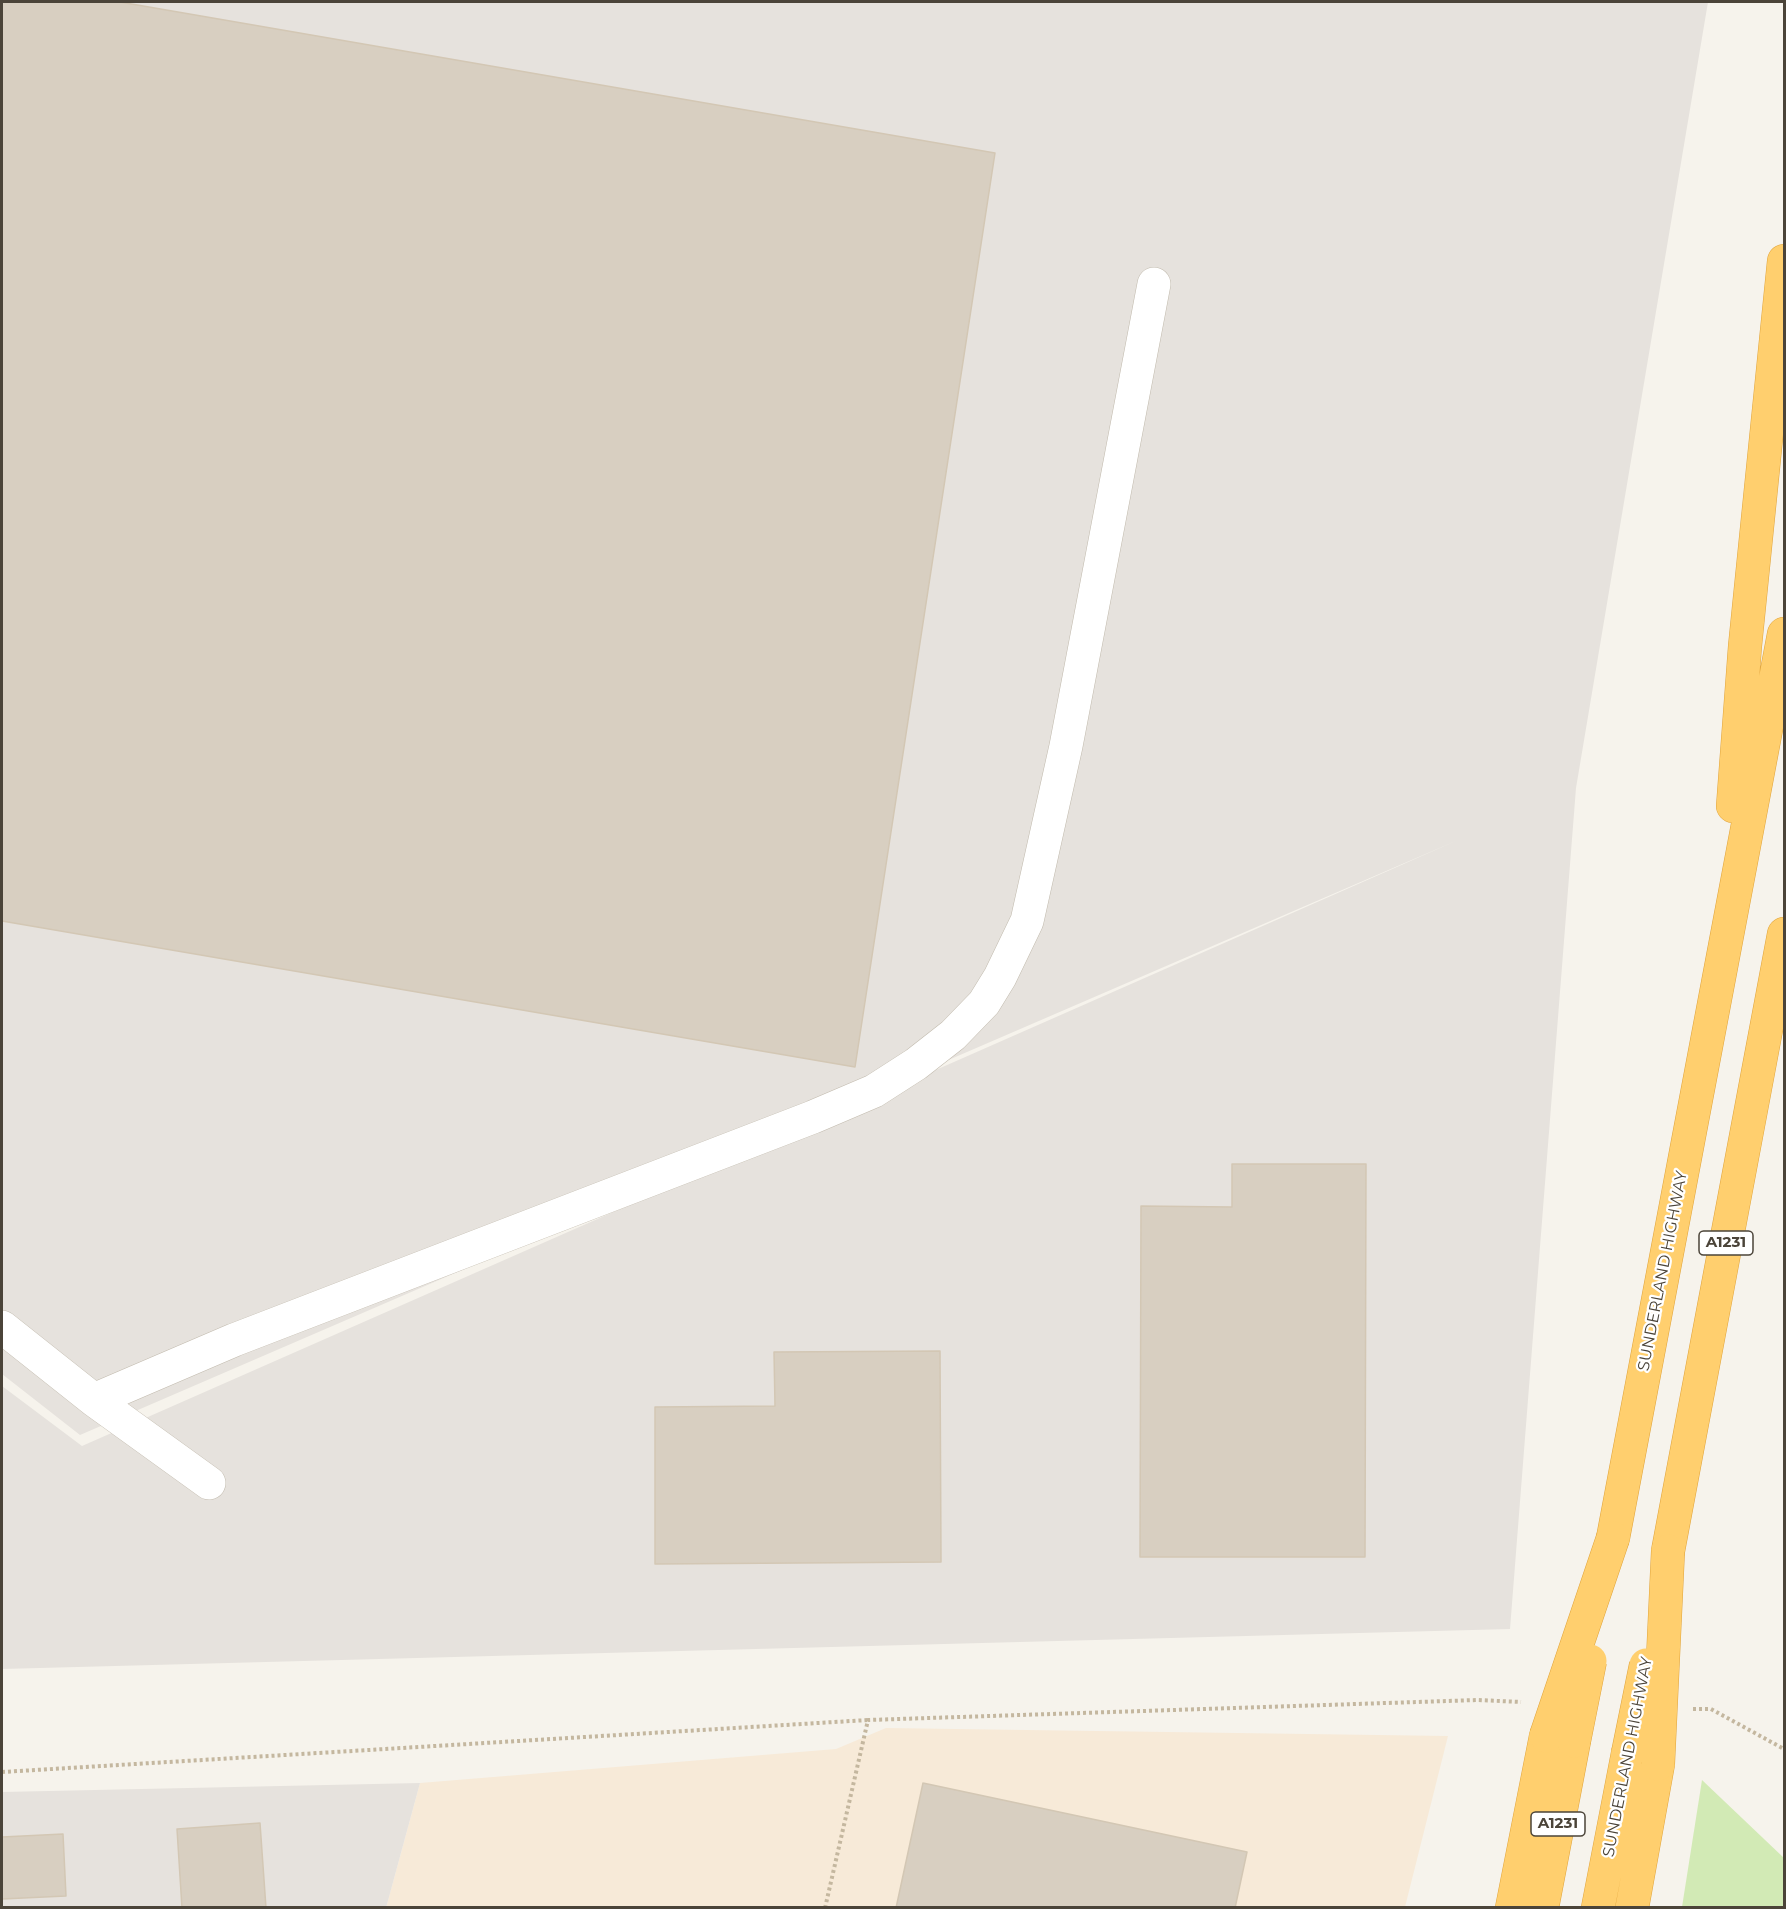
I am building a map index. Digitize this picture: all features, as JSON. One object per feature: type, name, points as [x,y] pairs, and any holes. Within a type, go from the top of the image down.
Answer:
[{"type":"highway","points":[[1720,966],[1745,646],[1785,261]]},
{"type":"highway","name":"SUNDERLAND HIGHWAY","points":[[1542,1908],[1560,1738],[1613,1538],[1785,634]]},
{"type":"highway","name":"A1231","points":[[1643,1758],[1668,1551],[1785,934]]},
{"type":"highway","points":[[1512,1908],[1560,1738]]},
{"type":"highway","points":[[1632,1908],[1643,1758]]},
{"type":"highway","name":"SUNDERLAND HIGHWAY","points":[[1598,1908],[1643,1758]]},
{"type":"street","points":[[94,1401],[234,1340],[802,1122],[874,1092],[916,1064],[953,1035],[984,1003],[1000,977],[1027,921],[1066,747],[1154,284]]},
{"type":"street","points":[[2,1327],[94,1401],[209,1482]]},
{"type":"path","points":[[2,1772],[868,1720],[1466,1700],[1525,1702]]},
{"type":"path","points":[[1687,1708],[1711,1709],[1785,1749]]},
{"type":"path","points":[[825,1908],[868,1720]]},
{"type":"shaded area","points":[[2,2],[1708,2],[1576,788],[1510,1629],[2,1669],[2,1386],[82,1446],[1458,840],[80,1435],[2,1374]]},
{"type":"shaded area","points":[[886,1728],[1448,1736],[1405,1907],[386,1908],[420,1783],[836,1749]]},
{"type":"shaded area","points":[[420,1783],[386,1908],[2,1907],[2,1792]]},
{"type":"green space","points":[[1702,1780],[1784,1858],[1784,1907],[1682,1907]]},
{"type":"building","points":[[2,2],[120,2],[995,153],[855,1067],[2,921]]},
{"type":"building","points":[[1232,1164],[1366,1164],[1365,1557],[1140,1557],[1141,1206],[1232,1207]]},
{"type":"building","points":[[940,1351],[941,1562],[655,1564],[655,1407],[775,1406],[774,1352]]},
{"type":"building","points":[[923,1783],[1247,1852],[1235,1908],[896,1908]]},
{"type":"building","points":[[260,1823],[266,1908],[182,1908],[177,1829]]},
{"type":"building","points":[[63,1834],[66,1896],[2,1899],[2,1837]]}]
